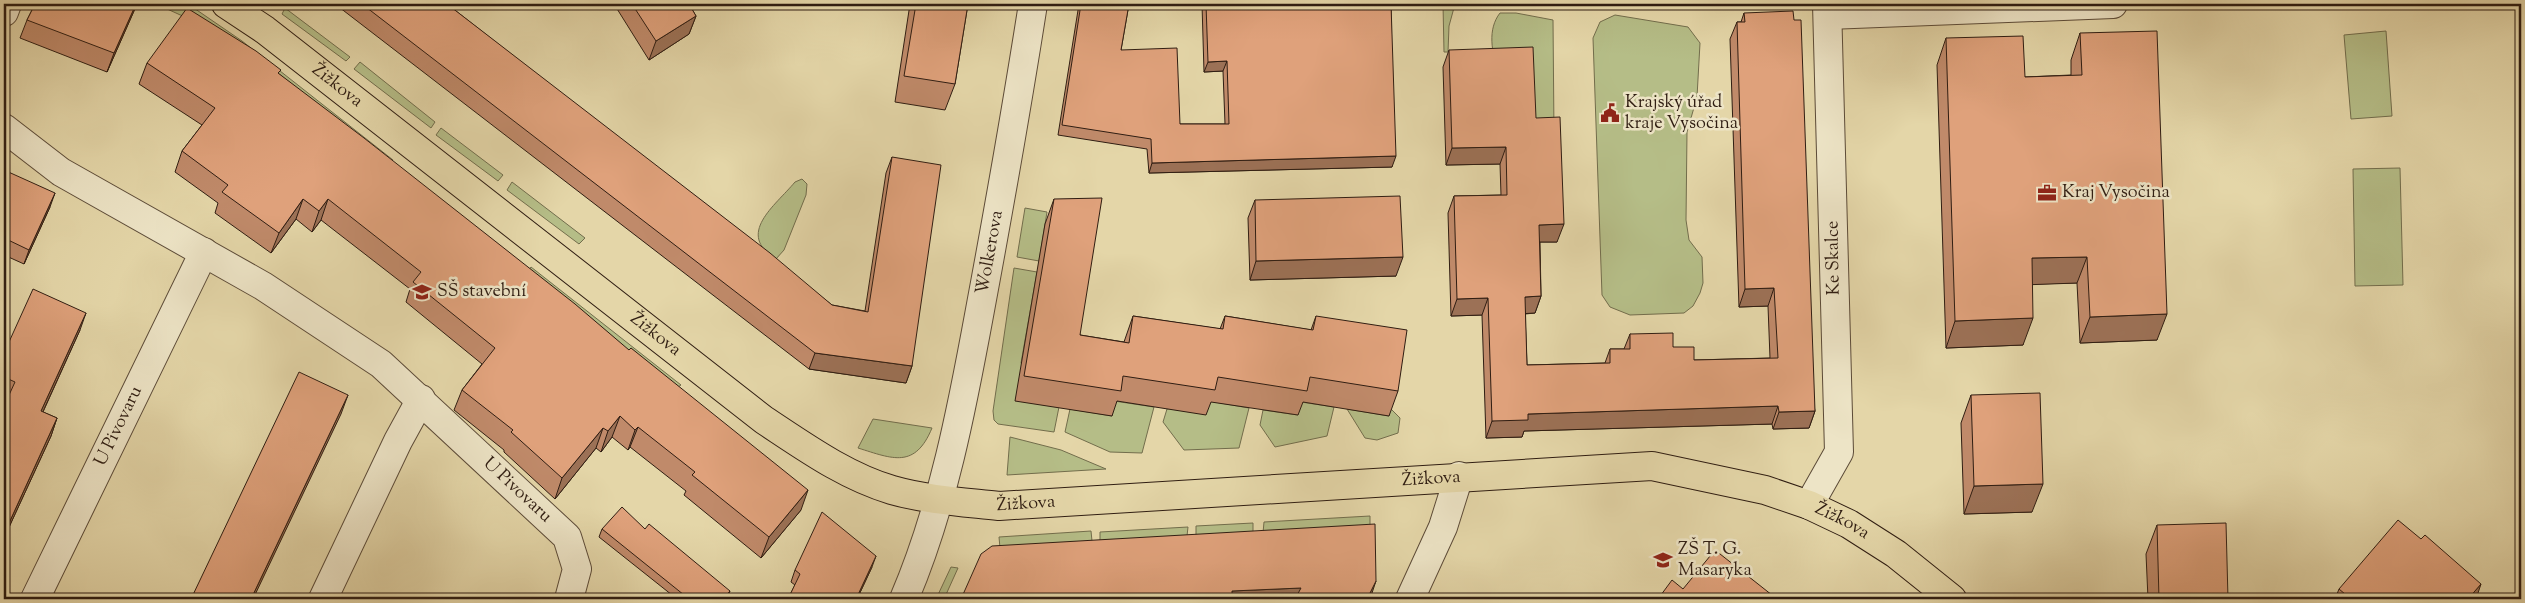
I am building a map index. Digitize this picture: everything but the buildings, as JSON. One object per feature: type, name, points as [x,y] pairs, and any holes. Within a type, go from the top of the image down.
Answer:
[{"type":"main road","name":"Žižkova","points":[[226,4],[265,30],[764,420],[840,468],[892,490],[938,500],[999,506],[1382,484],[1459,476],[1652,466],[1765,490],[1809,505],[1849,524],[1896,554],[1952,599]]},
{"type":"street","points":[[4,12],[7,4]]},
{"type":"street","name":"Wolkerova","points":[[904,599],[923,555],[966,388],[1011,145],[1033,4]]},
{"type":"street","points":[[1828,9],[2113,4]]},
{"type":"street","name":"Ke Skalce","points":[[1809,505],[1839,452],[1828,9]]},
{"type":"street","name":"U Pivovaru","points":[[4,128],[61,172],[263,286],[381,364],[421,399],[566,537],[577,569],[569,599]]},
{"type":"street","name":"U Pivovaru","points":[[35,599],[204,252]]},
{"type":"street","points":[[323,599],[398,441],[421,399]]},
{"type":"street","points":[[1410,599],[1444,527],[1459,476]]},
{"type":"green space","points":[[169,4],[188,4],[242,41],[393,160],[389,164],[200,24],[165,8]]},
{"type":"green space","points":[[1443,4],[1455,4],[1449,26],[1448,52],[1444,52]]},
{"type":"green space","points":[[285,8],[350,57],[346,61],[282,14]]},
{"type":"green space","points":[[1500,13],[1516,13],[1553,20],[1554,134],[1529,135],[1507,91],[1494,57],[1492,41],[1493,26]]},
{"type":"green space","points":[[1615,15],[1688,27],[1700,43],[1697,97],[1687,132],[1686,220],[1689,240],[1702,257],[1703,283],[1693,306],[1684,313],[1630,315],[1610,307],[1602,295],[1593,38],[1600,22]]},
{"type":"green space","points":[[2386,31],[2392,116],[2351,119],[2344,35]]},
{"type":"green space","points":[[360,62],[435,122],[431,128],[354,69]]},
{"type":"green space","points":[[441,128],[503,175],[498,181],[436,135]]},
{"type":"green space","points":[[2400,168],[2403,285],[2355,286],[2353,169]]},
{"type":"green space","points":[[802,179],[807,184],[806,195],[784,250],[776,259],[764,249],[759,240],[759,230],[769,210],[795,182]]},
{"type":"green space","points":[[512,182],[585,238],[579,244],[507,190]]},
{"type":"green space","points":[[1025,208],[1047,212],[1039,261],[1017,257]]},
{"type":"green space","points":[[531,267],[681,385],[675,389],[528,271]]},
{"type":"green space","points":[[1014,268],[1037,272],[1021,363],[1059,407],[1054,432],[998,424],[994,420],[993,411]]},
{"type":"green space","points":[[1114,401],[1154,407],[1142,453],[1110,452],[1065,432],[1070,409],[1112,416]]},
{"type":"green space","points":[[1209,401],[1249,408],[1239,448],[1184,450],[1163,422],[1167,409]]},
{"type":"green space","points":[[1301,402],[1334,407],[1327,436],[1275,447],[1260,425],[1263,410],[1298,415]]},
{"type":"green space","points":[[1390,408],[1400,418],[1398,433],[1377,440],[1365,438],[1347,409],[1389,416]]},
{"type":"green space","points":[[873,419],[932,428],[918,450],[902,458],[892,457],[858,448]]},
{"type":"green space","points":[[1010,437],[1061,450],[1106,469],[1007,475]]},
{"type":"green space","points":[[1370,516],[1370,526],[1263,533],[1264,522]]},
{"type":"green space","points":[[1253,523],[1253,532],[1196,537],[1196,526]]},
{"type":"green space","points":[[1188,527],[1187,536],[1100,542],[1100,532]]},
{"type":"green space","points":[[1091,531],[1092,541],[1000,548],[999,537]]},
{"type":"green space","points":[[951,567],[958,568],[944,599],[936,599]]},
{"type":"place","name":"Krajský úřad kraje Vysočina","points":[[1610,113]]},
{"type":"place","name":"Kraj Vysočina","points":[[2047,193]]},
{"type":"place","name":"SŠ stavební","points":[[422,292]]},
{"type":"place","name":"ZŠ T. G. Masaryka","points":[[1663,560]]}]
